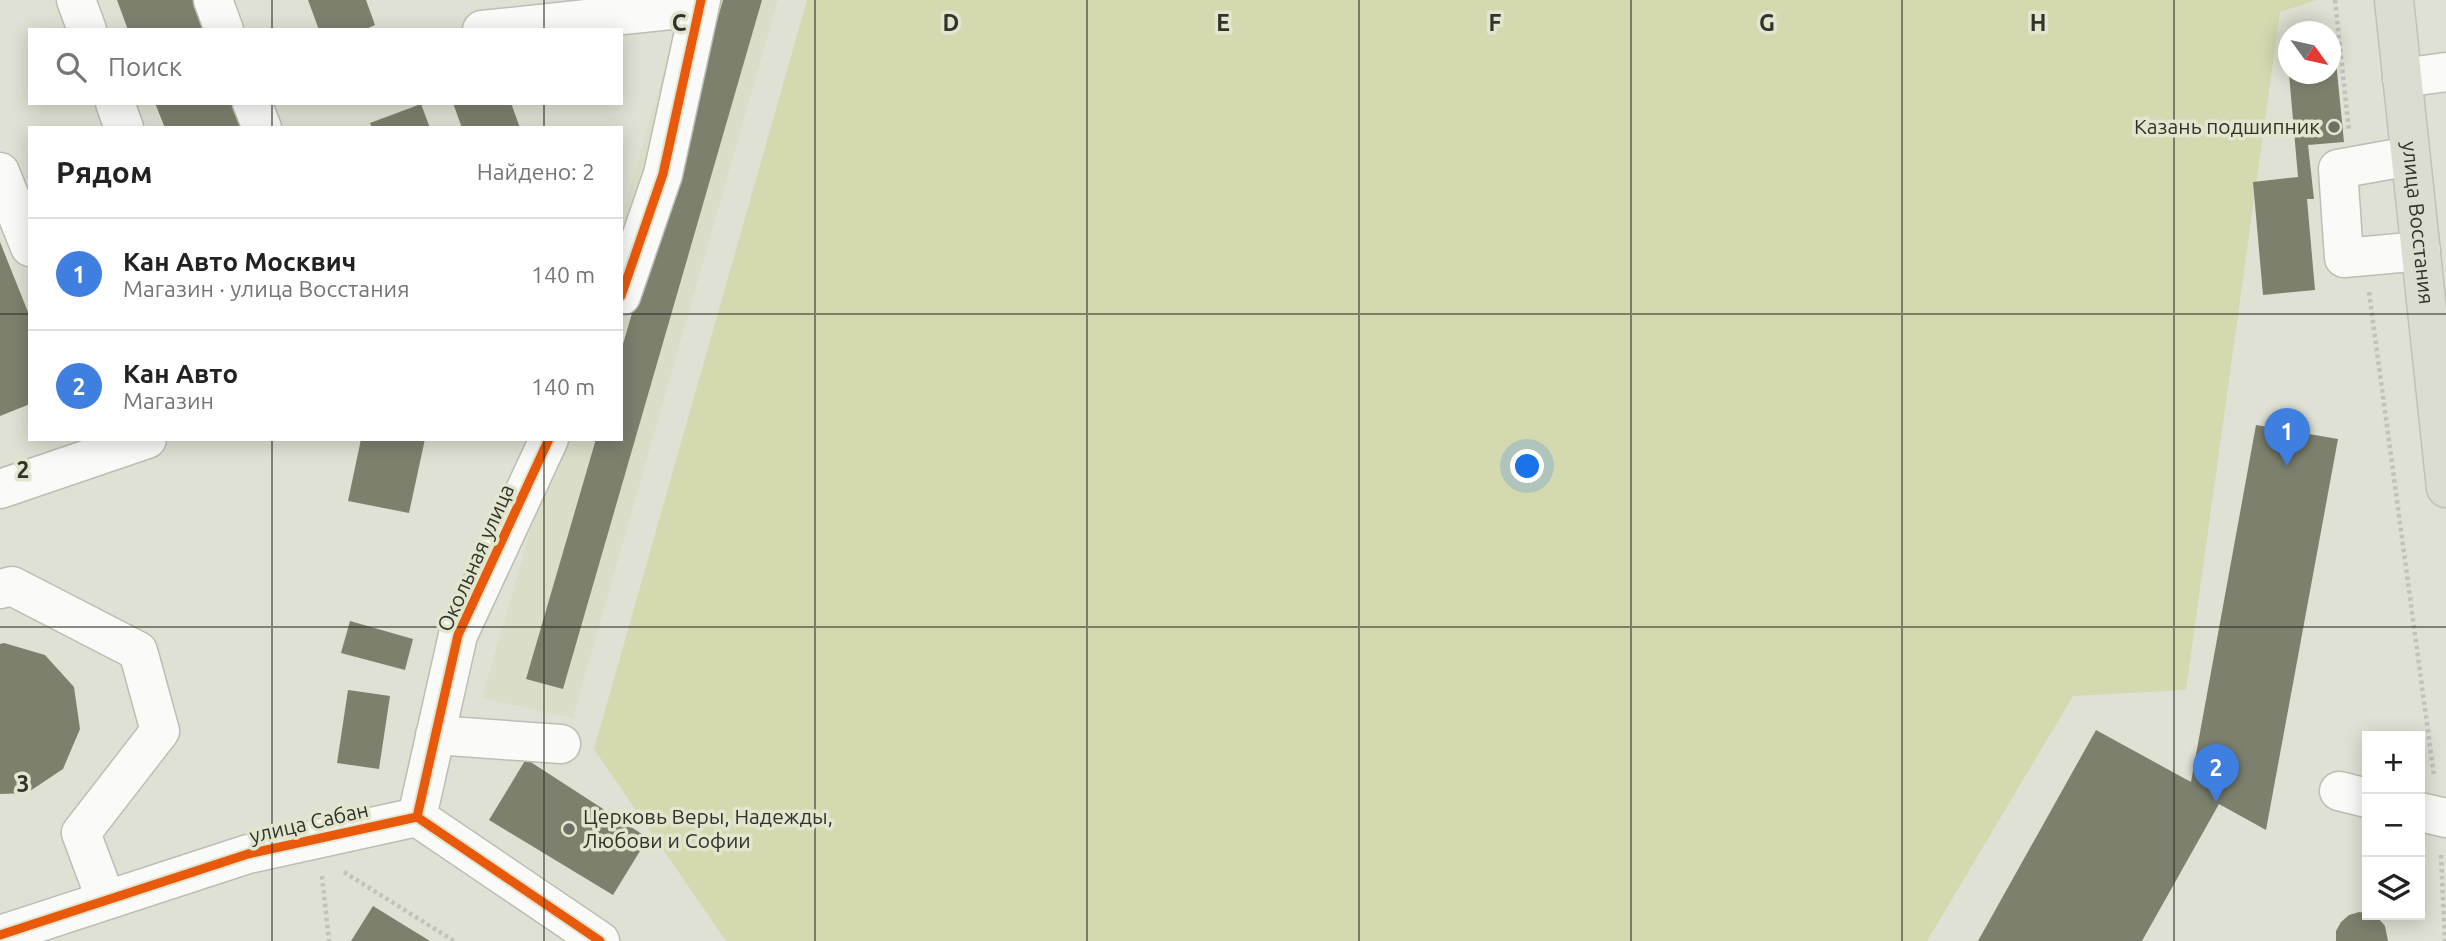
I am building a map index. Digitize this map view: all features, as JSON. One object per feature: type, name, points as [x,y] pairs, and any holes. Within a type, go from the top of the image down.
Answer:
[{"type":"main road","name":"улица Восстания","points":[[2394,0],[2446,488]]},
{"type":"street","points":[[76,0],[86,28]]},
{"type":"street","points":[[213,0],[223,28]]},
{"type":"street","points":[[499,28],[700,4],[663,174],[623,290]]},
{"type":"street","points":[[2402,78],[2446,72]]},
{"type":"street","points":[[116,105],[123,126]]},
{"type":"street","points":[[2410,156],[2338,169],[2344,258],[2421,251]]},
{"type":"street","points":[[0,172],[28,242]]},
{"type":"street","points":[[0,489],[108,445],[134,441]]},
{"type":"street","name":"Окольная улица","points":[[417,817],[458,635],[543,441]]},
{"type":"street","points":[[0,589],[12,586],[138,651],[160,731],[81,834],[106,900]]},
{"type":"street","points":[[435,735],[561,744]]},
{"type":"street","points":[[417,817],[600,941]]},
{"type":"street","name":"улица Сабан","points":[[0,935],[248,854],[417,817]]},
{"type":"path","points":[[2335,0],[2353,166]]},
{"type":"path","points":[[2364,256],[2435,815],[2445,941]]},
{"type":"path","points":[[338,868],[454,941]]},
{"type":"path","points":[[311,875],[330,870]]},
{"type":"path","points":[[322,872],[329,941]]},
{"type":"shaded area","points":[[685,0],[778,0],[573,718],[482,698],[556,441],[623,441],[623,213]]},
{"type":"green space","points":[[807,0],[2317,0],[2280,12],[2278,21],[2186,690],[2073,696],[1927,941],[726,941],[594,749]]},
{"type":"building","points":[[117,0],[193,0],[203,28],[127,28]]},
{"type":"building","points":[[308,0],[366,0],[375,25],[368,28],[318,28]]},
{"type":"building","points":[[723,0],[762,0],[563,689],[526,679],[595,441],[623,441],[623,344]]},
{"type":"building","points":[[2290,84],[2338,84],[2344,142],[2308,145],[2314,199],[2307,199],[2315,290],[2263,295],[2253,182],[2298,177]]},
{"type":"building","points":[[156,105],[233,105],[240,126],[164,126]]},
{"type":"building","points":[[421,105],[429,126],[371,126],[370,123]]},
{"type":"building","points":[[454,105],[512,105],[519,126],[461,126]]},
{"type":"building","points":[[0,242],[28,312],[28,405],[0,416]]},
{"type":"building","points":[[2256,425],[2338,439],[2266,830],[2219,804],[2142,941],[1978,941],[2096,730],[2191,782]]},
{"type":"building","points":[[361,441],[425,441],[409,513],[348,501]]},
{"type":"building","points":[[350,621],[413,639],[405,670],[341,653]]},
{"type":"building","points":[[0,644],[45,655],[74,687],[80,729],[63,769],[27,793],[0,794]]},
{"type":"building","points":[[348,690],[390,696],[379,769],[337,763]]},
{"type":"building","name":"Церковь Веры, Надежды, Любови и Софии","points":[[526,759],[648,838],[613,895],[489,820]]},
{"type":"building","points":[[373,906],[430,941],[351,941]]},
{"type":"building","points":[[2362,912],[2362,920],[2380,920],[2385,926],[2388,941],[2336,941],[2336,931],[2349,915]]},
{"type":"cycle path","points":[[623,290],[663,174],[701,0]]},
{"type":"cycle path","points":[[417,817],[458,635],[548,441]]},
{"type":"cycle path","points":[[0,935],[248,854],[417,817],[600,941]]},
{"type":"place","name":"Казань подшипник","points":[[2334,127]]},
{"type":"place","name":"Кан Авто Москвич","points":[[2287,466]]},
{"type":"place","name":"Кан Авто","points":[[2216,802]]},
{"type":"place","name":"Церковь Веры, Надежды, Любови и Софии","points":[[569,829]]}]
